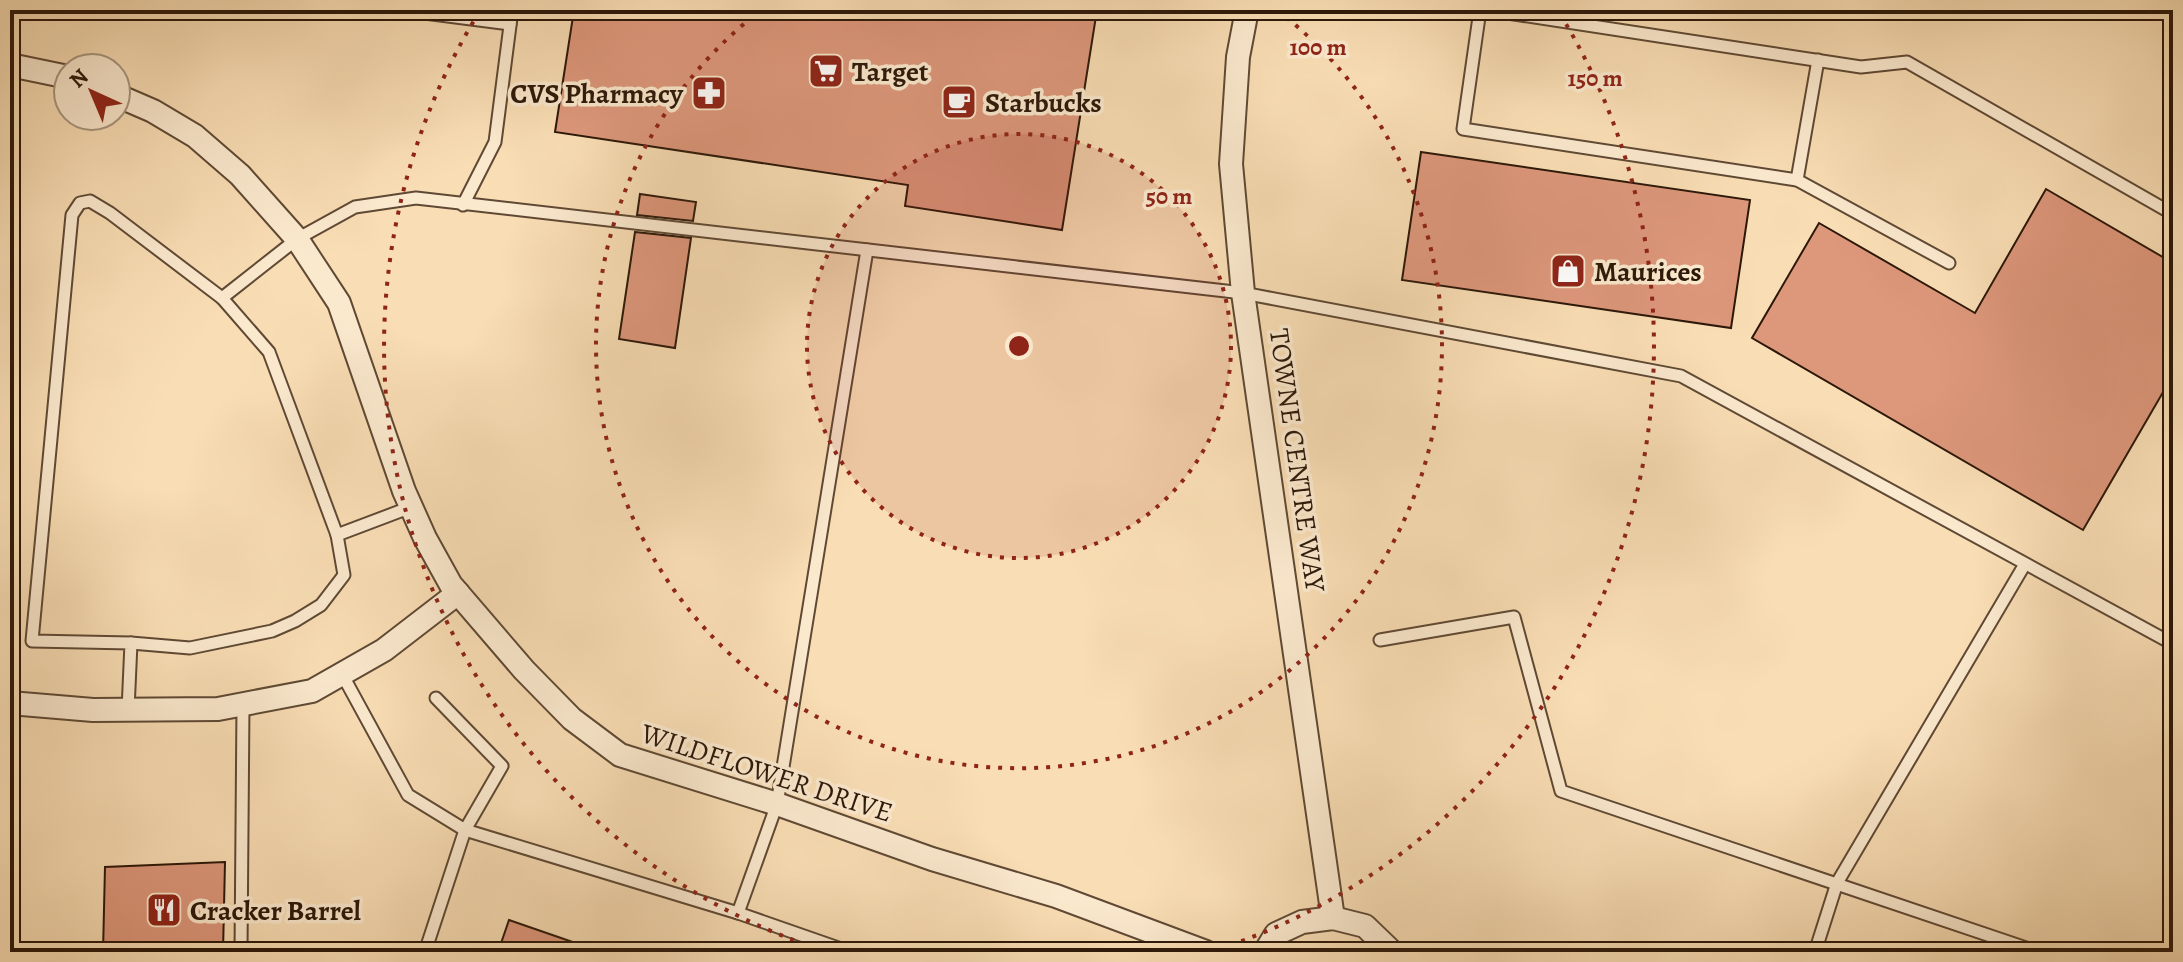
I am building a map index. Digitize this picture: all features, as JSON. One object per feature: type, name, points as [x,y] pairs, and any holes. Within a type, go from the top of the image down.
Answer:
[{"type":"street","name":"TOWNE CENTRE WAY","points":[[1247,10],[1238,57],[1231,164],[1243,293],[1333,918]]},
{"type":"street","points":[[10,65],[52,74]]},
{"type":"street","name":"WILDFLOWER DRIVE","points":[[132,102],[195,136],[240,175],[297,239],[339,303],[411,507],[451,585],[524,670],[572,719],[620,755],[777,804],[932,859],[1056,896],[1206,952]]},
{"type":"street","points":[[10,703],[93,710],[218,709],[312,691],[384,650],[458,593]]},
{"type":"street","points":[[1265,952],[1276,934],[1302,922],[1333,918],[1365,926],[1392,952]]},
{"type":"lane","points":[[401,10],[510,24]]},
{"type":"lane","points":[[463,205],[495,142],[512,10]]},
{"type":"lane","points":[[1480,10],[1463,129],[1797,180],[1949,263]]},
{"type":"lane","points":[[1488,10],[1861,67],[1907,62],[2173,214]]},
{"type":"lane","points":[[1797,180],[1818,60]]},
{"type":"lane","points":[[222,298],[297,239],[355,207],[416,198],[1243,293],[1681,376],[2173,644]]},
{"type":"lane","points":[[90,201],[110,213],[222,298],[269,352],[337,535],[344,575],[321,605],[272,631],[190,648],[32,641],[72,215],[80,203],[90,201]]},
{"type":"lane","points":[[738,913],[777,804],[867,250]]},
{"type":"lane","points":[[337,535],[411,507]]},
{"type":"lane","points":[[1815,952],[1837,883],[2025,564]]},
{"type":"lane","points":[[1380,640],[1514,617],[1561,791],[2038,952]]},
{"type":"lane","points":[[128,710],[131,643]]},
{"type":"lane","points":[[342,674],[408,795],[465,830],[738,913],[850,952]]},
{"type":"lane","points":[[425,952],[465,830],[502,766],[436,698]]},
{"type":"lane","points":[[241,952],[243,704]]},
{"type":"building","name":"Target","points":[[574,10],[1097,10],[1062,230],[905,206],[908,185],[555,132]]},
{"type":"building","points":[[1421,152],[1750,200],[1731,328],[1402,280]]},
{"type":"building","points":[[2046,189],[2173,263],[2173,375],[2083,530],[1752,338],[1819,223],[1975,313]]},
{"type":"building","points":[[640,194],[696,202],[693,221],[637,215]]},
{"type":"building","points":[[635,232],[691,238],[675,348],[619,339]]},
{"type":"building","name":"Cracker Barrel","points":[[225,862],[223,952],[103,952],[105,867]]},
{"type":"building","points":[[509,920],[590,948],[590,952],[498,952]]},
{"type":"place","name":"Target","points":[[826,71]]},
{"type":"place","name":"CVS Pharmacy","points":[[709,93]]},
{"type":"place","name":"Starbucks","points":[[959,102]]},
{"type":"place","name":"Maurices","points":[[1568,271]]},
{"type":"place","name":"Cracker Barrel","points":[[164,910]]}]
